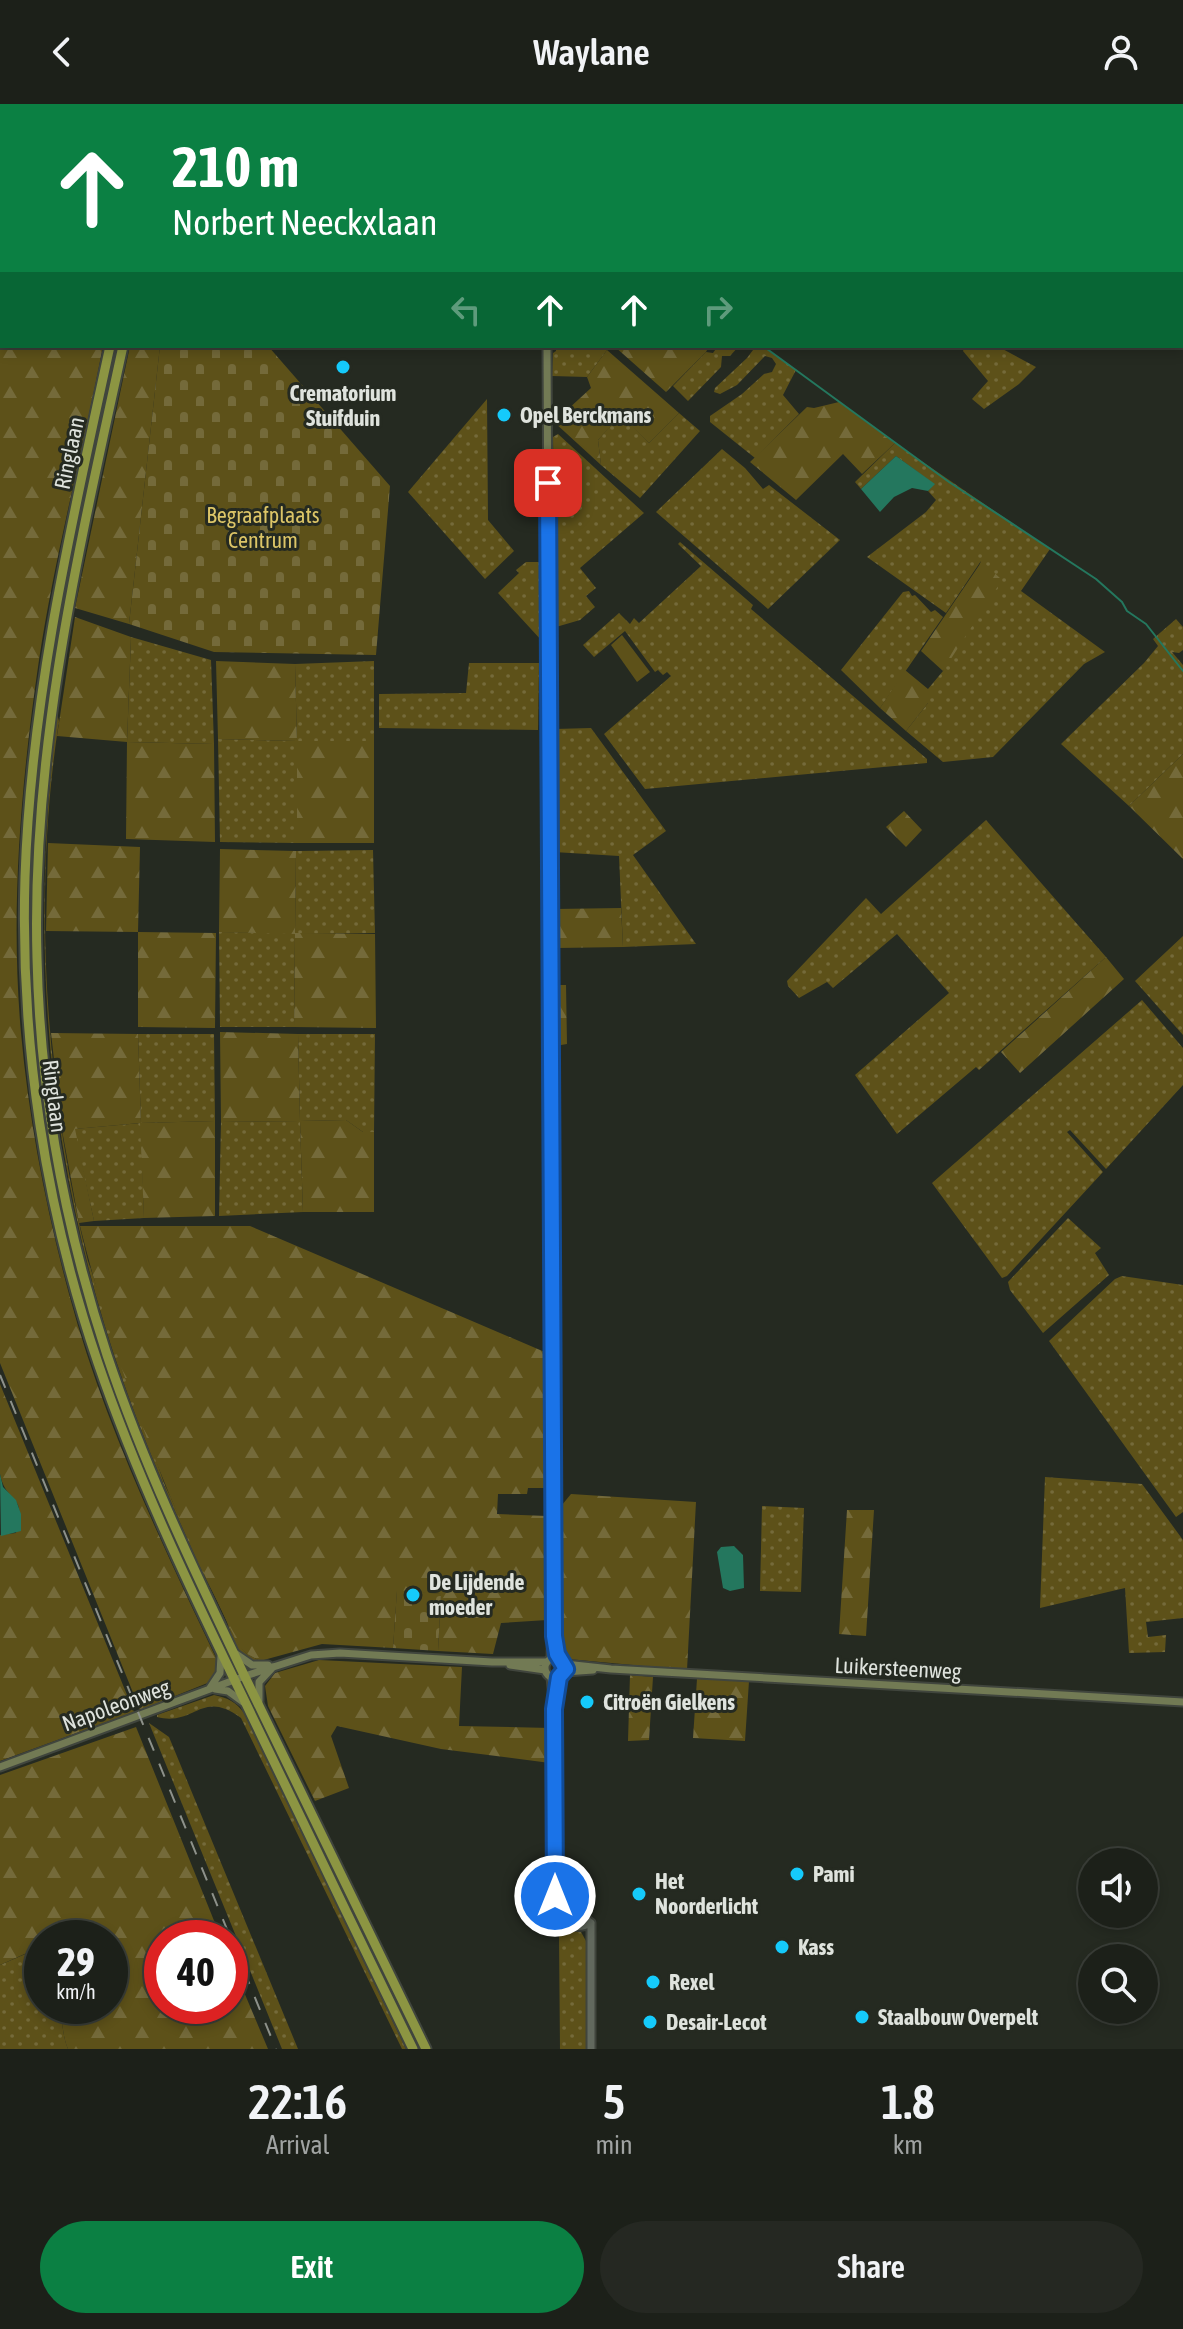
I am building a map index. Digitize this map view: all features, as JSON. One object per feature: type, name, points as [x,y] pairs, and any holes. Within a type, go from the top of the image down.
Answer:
[{"type":"highway","name":"Ringlaan","points":[[110,348],[58,595],[35,747],[25,879],[25,962],[30,1035],[48,1170],[70,1271],[89,1335],[145,1487],[221,1654],[413,2049]]},
{"type":"highway","name":"Ringlaan","points":[[123,348],[70,596],[46,750],[36,906],[42,1041],[55,1145],[84,1277],[104,1343],[160,1492],[231,1649],[426,2049]]},
{"type":"main road","points":[[547,348],[555,1667]]},
{"type":"main road","points":[[231,1649],[252,1665],[275,1665]]},
{"type":"main road","name":"Luikersteenweg","points":[[245,1676],[311,1655],[340,1653],[1183,1702]]},
{"type":"main road","points":[[221,1654],[220,1673],[209,1689],[228,1691],[246,1706]]},
{"type":"main road","points":[[260,1708],[259,1682],[275,1665]]},
{"type":"main road","name":"Napoleonweg","points":[[0,1767],[245,1676]]},
{"type":"street","points":[[555,1667],[555,1896],[557,1905],[565,1914],[583,1917],[591,1923],[591,2049]]},
{"type":"green space","points":[[0,348],[103,348],[53,581],[33,706],[22,799],[17,893],[21,1033],[39,1165],[83,1341],[116,1435],[217,1660],[216,1673],[210,1682],[140,1710],[0,1363]]},
{"type":"green space","points":[[114,348],[119,348],[72,568],[45,731],[37,801],[34,858],[44,1093],[107,1365],[232,1661],[204,1611],[152,1490],[104,1366],[63,1225],[42,1109],[30,992],[28,933],[32,816],[45,697],[77,521]]},
{"type":"green space","points":[[130,348],[160,348],[129,624],[75,608]]},
{"type":"green space","name":"Begraafplaats Centrum","points":[[160,348],[270,348],[390,486],[376,655],[214,652],[129,624]]},
{"type":"green space","points":[[556,348],[607,350],[587,377],[552,376],[553,353]]},
{"type":"green space","points":[[616,348],[708,348],[666,392]]},
{"type":"green space","points":[[717,348],[737,348],[730,356],[722,356],[721,367],[688,401],[673,386],[706,352],[713,353]]},
{"type":"green space","points":[[754,348],[766,348],[796,370],[783,395],[799,414],[755,458],[710,422],[710,416],[764,374],[772,372],[776,364],[772,358],[765,356],[737,385],[720,394],[714,392]]},
{"type":"green space","points":[[964,348],[1001,348],[1036,367],[1019,384],[984,409],[972,399],[988,381],[963,351]]},
{"type":"green space","points":[[607,350],[679,413],[649,443],[621,415],[598,440],[601,465],[554,422],[591,388],[587,377]]},
{"type":"green space","points":[[487,399],[488,520],[514,551],[485,579],[408,492]]},
{"type":"green space","points":[[839,402],[895,443],[862,474],[843,454],[796,500],[750,462],[807,407]]},
{"type":"green space","points":[[679,413],[700,431],[640,498],[601,465],[598,440],[621,414],[649,443]]},
{"type":"green space","points":[[558,434],[644,513],[580,568],[596,588],[586,596],[595,607],[580,620],[556,627],[553,437]]},
{"type":"green space","points":[[895,443],[1050,549],[1021,591],[1105,652],[1084,664],[993,757],[943,762],[906,731],[928,703],[928,689],[943,671],[981,561],[946,613],[867,557],[926,512],[936,500],[928,491],[934,484],[896,456],[861,489],[855,482]]},
{"type":"green space","points":[[722,449],[745,468],[763,489],[769,485],[840,540],[768,609],[656,512]]},
{"type":"green space","points":[[680,542],[753,605],[751,609],[927,759],[927,763],[645,789],[604,734],[671,676],[667,672],[663,675],[658,670],[655,672],[625,631],[594,657],[583,645],[619,613],[630,624],[634,618],[639,623],[701,566],[678,544]]},
{"type":"green space","points":[[982,561],[1002,580],[943,671],[921,651]]},
{"type":"green space","points":[[526,562],[543,562],[542,641],[498,593]]},
{"type":"green space","points":[[909,591],[931,612],[935,610],[943,617],[880,708],[841,670],[903,592]]},
{"type":"green space","points":[[75,617],[131,637],[127,742],[57,736]]},
{"type":"green space","points":[[1176,619],[1183,627],[1183,650],[1172,652],[1183,665],[1183,754],[1129,806],[1061,744],[1144,663],[1158,646],[1153,639]]},
{"type":"green space","points":[[622,635],[650,672],[637,682],[611,645]]},
{"type":"green space","points":[[131,637],[211,660],[214,744],[127,742]]},
{"type":"green space","points":[[216,661],[295,664],[297,741],[218,739]]},
{"type":"green space","points":[[374,661],[374,741],[297,741],[295,664]]},
{"type":"green space","points":[[469,663],[539,663],[538,730],[379,728],[379,694],[466,693]]},
{"type":"green space","points":[[905,670],[928,689],[928,703],[906,731],[880,708]]},
{"type":"green space","points":[[57,714],[59,721],[47,841],[49,799]]},
{"type":"green space","points":[[591,728],[666,831],[633,855],[696,944],[623,947],[619,856],[554,852],[555,729]]},
{"type":"green space","points":[[218,739],[297,741],[297,843],[220,842]]},
{"type":"green space","points":[[297,741],[374,741],[374,843],[297,843]]},
{"type":"green space","points":[[127,742],[214,744],[215,842],[126,839]]},
{"type":"green space","points":[[1183,754],[1183,859],[1129,806]]},
{"type":"green space","points":[[904,811],[922,830],[906,847],[886,827]]},
{"type":"green space","points":[[986,820],[1106,957],[979,1070],[976,1067],[897,1134],[855,1075],[949,993],[897,934],[833,988],[827,982],[799,998],[787,981],[866,898],[881,914]]},
{"type":"green space","points":[[48,843],[140,847],[138,932],[46,931]]},
{"type":"green space","points":[[220,849],[296,851],[295,933],[375,934],[376,1028],[294,1027],[295,934],[219,932]]},
{"type":"green space","points":[[373,850],[375,933],[295,934],[294,1027],[220,1027],[219,932],[295,933],[296,851]]},
{"type":"green space","points":[[621,908],[623,947],[557,948],[556,909]]},
{"type":"green space","points":[[45,923],[53,1061],[73,1196],[88,1261],[164,1483],[239,1645],[260,1661],[255,1663],[233,1642],[224,1614],[199,1565],[150,1451],[123,1381],[97,1299],[76,1217],[61,1134],[51,1051]]},
{"type":"green space","points":[[138,932],[216,933],[215,1028],[138,1027]]},
{"type":"green space","points":[[1183,936],[1183,1035],[1135,981]]},
{"type":"green space","points":[[1106,957],[1124,979],[1020,1073],[1001,1052]]},
{"type":"green space","points":[[556,985],[566,985],[567,1044],[555,1046]]},
{"type":"green space","points":[[1142,1000],[1183,1048],[1183,1085],[1106,1169],[1070,1130],[1067,1132],[1103,1172],[1002,1278],[932,1183]]},
{"type":"green space","points":[[220,1032],[298,1034],[300,1121],[221,1122]]},
{"type":"green space","points":[[51,1033],[138,1034],[141,1123],[215,1121],[215,1216],[144,1218],[140,1123],[75,1129],[94,1221],[79,1223],[62,1130]]},
{"type":"green space","points":[[138,1034],[214,1034],[215,1121],[141,1123]]},
{"type":"green space","points":[[298,1034],[375,1034],[374,1132],[363,1132],[346,1120],[300,1121]]},
{"type":"green space","points":[[346,1120],[363,1132],[374,1132],[374,1212],[303,1212],[300,1121]]},
{"type":"green space","points":[[300,1121],[303,1212],[219,1216],[221,1122]]},
{"type":"green space","points":[[141,1123],[144,1218],[94,1221],[74,1129]]},
{"type":"green space","points":[[1068,1218],[1101,1248],[1095,1253],[1109,1275],[1043,1333],[1010,1290],[1008,1282]]},
{"type":"green space","points":[[80,1226],[250,1226],[547,1353],[547,1488],[528,1488],[527,1494],[498,1494],[497,1514],[547,1516],[547,1620],[501,1623],[493,1654],[438,1651],[441,1594],[397,1591],[393,1648],[322,1644],[260,1661],[247,1654],[239,1646],[214,1595],[148,1440],[128,1388]]},
{"type":"green space","points":[[1122,1276],[1183,1285],[1183,1512],[1176,1517],[1049,1341],[1115,1279]]},
{"type":"green space","points":[[0,1384],[134,1712],[0,1761],[0,1535],[16,1533],[19,1511],[0,1474]]},
{"type":"green space","points":[[1045,1477],[1142,1484],[1183,1540],[1183,1618],[1146,1622],[1148,1637],[1166,1635],[1165,1652],[1129,1653],[1125,1588],[1040,1608]]},
{"type":"green space","points":[[571,1494],[696,1502],[687,1670],[568,1659],[562,1654],[557,1642],[557,1511]]},
{"type":"green space","points":[[762,1506],[804,1508],[801,1592],[760,1591]]},
{"type":"green space","points":[[847,1510],[874,1510],[866,1636],[839,1634]]},
{"type":"green space","points":[[397,1590],[441,1594],[438,1651],[393,1648]]},
{"type":"green space","points":[[319,1660],[462,1667],[459,1726],[550,1728],[550,1763],[441,1749],[337,1726],[331,1736],[349,1788],[315,1801],[268,1706],[265,1686],[275,1673]]},
{"type":"green space","points":[[630,1675],[653,1677],[649,1740],[628,1741]]},
{"type":"green space","points":[[697,1679],[749,1681],[745,1741],[693,1738]]},
{"type":"green space","points":[[214,1695],[231,1701],[244,1713],[406,2049],[402,2049],[241,1718],[216,1707],[170,1719],[157,1717]]},
{"type":"green space","points":[[247,1695],[267,1736],[273,1741],[422,2049],[416,2049]]},
{"type":"green space","points":[[149,1723],[169,1737],[245,1920],[229,1920]]},
{"type":"green space","points":[[136,1727],[214,1920],[144,1920],[144,2024],[248,2024],[248,2002],[268,2049],[68,2049],[62,2024],[128,2024],[128,1920],[24,1920],[24,1954],[0,1965],[0,1775]]},
{"type":"green space","points":[[567,1926],[581,1932],[586,1941],[588,2049],[560,2049],[559,1934]]},
{"type":"green space","points":[[248,1928],[298,2049],[282,2049],[248,1966]]},
{"type":"green space","points":[[24,1955],[24,2024],[62,2024],[68,2049],[0,2049],[0,1965]]},
{"type":"shaded area","points":[[896,456],[935,484],[928,491],[912,488],[894,497],[880,512],[861,489]]},
{"type":"shaded area","points":[[0,1474],[3,1487],[16,1500],[21,1514],[21,1531],[1,1536]]},
{"type":"shaded area","points":[[734,1546],[743,1555],[744,1588],[730,1591],[723,1588],[717,1552],[721,1547]]},
{"type":"waterway","points":[[766,348],[949,482],[1096,579],[1122,602],[1127,611],[1146,624],[1183,671]]},
{"type":"railway","points":[[0,1375],[276,2049]]},
{"type":"place","name":"Crematorium Stuifduin","points":[[343,367]]},
{"type":"place","name":"Opel Berckmans","points":[[504,415]]},
{"type":"place","name":"De Lijdende moeder","points":[[413,1595]]},
{"type":"place","name":"Citroën Gielkens","points":[[587,1702]]},
{"type":"place","name":"Pami","points":[[797,1874]]},
{"type":"place","name":"Het Noorderlicht","points":[[639,1894]]},
{"type":"place","name":"Kass","points":[[782,1947]]},
{"type":"place","name":"Rexel","points":[[653,1982]]},
{"type":"place","name":"Staalbouw Overpelt","points":[[862,2017]]},
{"type":"place","name":"Desair-Lecot","points":[[650,2022]]},
{"type":"route","points":[[548,483],[554,1636],[557,1654],[566,1669],[559,1677],[554,1709],[555,1896]]}]
